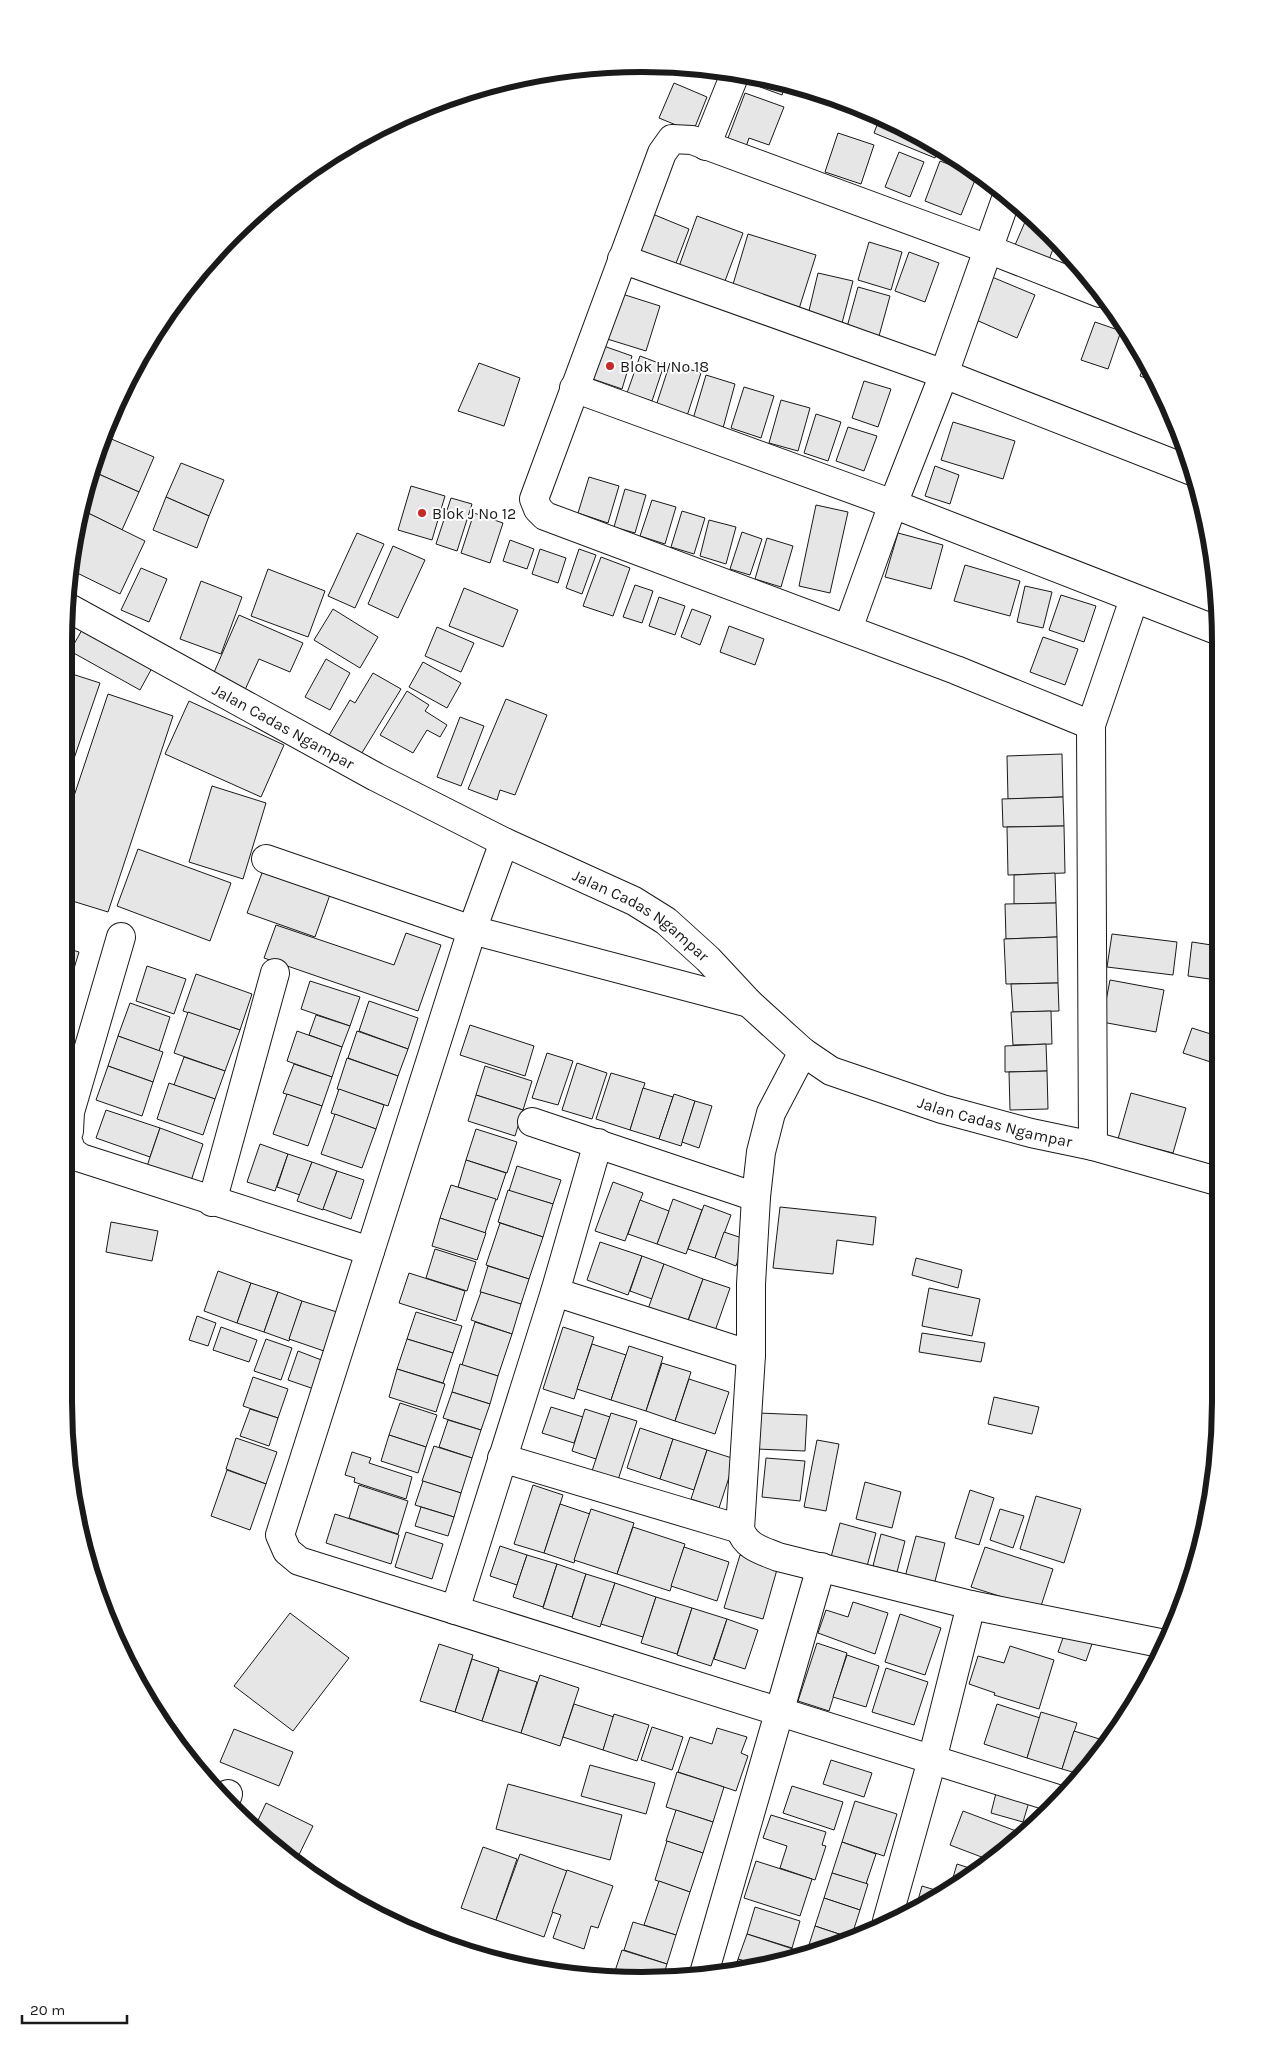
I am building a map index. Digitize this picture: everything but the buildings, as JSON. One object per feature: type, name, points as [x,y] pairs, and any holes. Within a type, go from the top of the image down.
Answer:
[{"type":"street","points":[[706,146],[733,80]]},
{"type":"street","points":[[1088,288],[988,249],[692,140],[672,139],[662,153],[534,499],[538,509],[544,516],[848,629],[1091,725]]},
{"type":"street","points":[[848,629],[893,504],[944,374],[1004,203]]},
{"type":"street","points":[[622,259],[944,374],[1184,468]]},
{"type":"street","points":[[574,388],[893,504],[1211,628]]},
{"type":"street","points":[[1093,1146],[1091,725],[1134,599]]},
{"type":"street","name":"Jalan Cadas Ngampar","points":[[74,611],[376,777],[504,842],[634,901],[666,921],[708,959],[749,1003],[803,1052],[831,1071],[942,1109],[1031,1133],[1093,1146],[1212,1180]]},
{"type":"street","points":[[504,842],[472,930],[280,1535],[287,1551],[299,1561],[1053,1797]]},
{"type":"street","points":[[266,859],[472,930],[749,1003]]},
{"type":"street","points":[[72,1105],[121,937]]},
{"type":"street","points":[[212,1202],[275,972]]},
{"type":"street","points":[[803,1052],[771,1113],[761,1152],[756,1197],[751,1284],[751,1356],[740,1529],[743,1539],[750,1546],[778,1557],[971,1605],[1158,1643]]},
{"type":"street","points":[[532,1122],[756,1197]]},
{"type":"street","points":[[454,1610],[555,1292],[598,1143]]},
{"type":"street","points":[[72,1152],[81,1158],[212,1202],[370,1251]]},
{"type":"street","points":[[555,1292],[751,1356]]},
{"type":"street","points":[[502,1458],[740,1529]]},
{"type":"street","points":[[705,1969],[821,1567]]},
{"type":"street","points":[[889,1916],[932,1760],[971,1605]]},
{"type":"place","name":"Blok H No 18","points":[[610,366]]},
{"type":"place","name":"Blok J No 12","points":[[422,513]]}]
